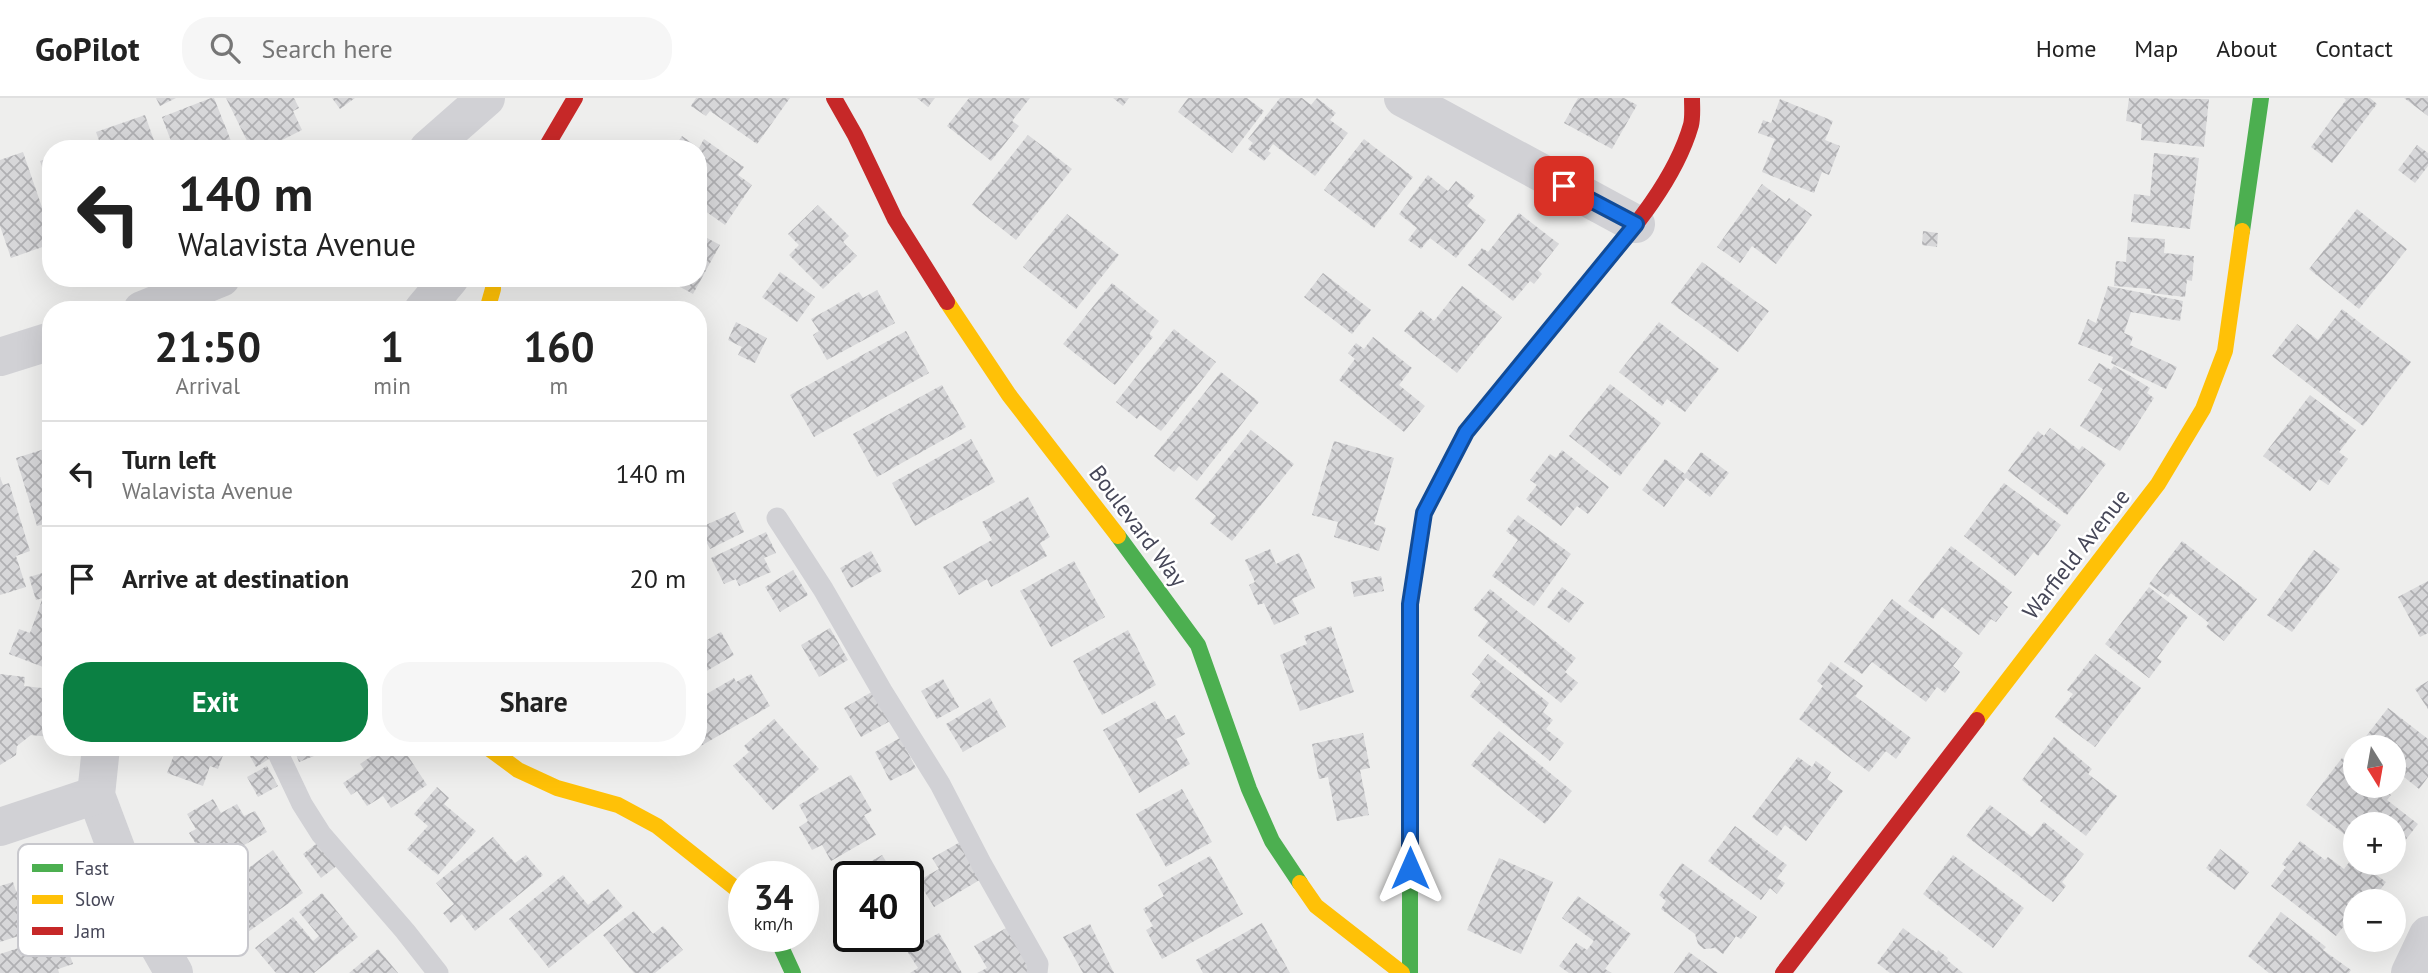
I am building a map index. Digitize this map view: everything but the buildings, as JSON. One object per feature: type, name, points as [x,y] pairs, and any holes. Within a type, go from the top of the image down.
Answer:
[{"type":"street","points":[[438,140],[486,98]]},
{"type":"street","points":[[550,140],[575,98]]},
{"type":"street","name":"Boulevard Way","points":[[834,98],[895,219],[949,306],[1009,395],[1148,573],[1198,645],[1249,789],[1272,841],[1316,906],[1402,973]]},
{"type":"street","points":[[1403,98],[1636,224]]},
{"type":"street","points":[[1410,973],[1410,604],[1424,513],[1466,432],[1636,224],[1674,166],[1692,123],[1692,98]]},
{"type":"street","name":"Warfield Avenue","points":[[1783,973],[2158,484],[2203,410],[2225,351],[2261,98]]},
{"type":"street","points":[[164,301],[199,287]]},
{"type":"street","points":[[431,301],[442,287]]},
{"type":"street","points":[[0,357],[42,344]]},
{"type":"street","points":[[100,756],[96,795],[114,844]]},
{"type":"street","points":[[499,756],[518,770],[557,788],[618,805],[657,826],[728,882]]},
{"type":"street","points":[[0,827],[96,795]]},
{"type":"street","points":[[2410,973],[2428,935]]},
{"type":"street","points":[[783,952],[793,973]]},
{"type":"street","points":[[164,956],[174,973]]},
{"type":"lane","points":[[777,518],[823,589],[940,784],[1038,964],[1037,973]]},
{"type":"lane","points":[[279,756],[302,804],[321,834],[438,973]]},
{"type":"traffic: fast","points":[[2242,231],[2261,98]]},
{"type":"traffic: fast","points":[[1118,536],[1198,645],[1249,789],[1272,841],[1300,883]]},
{"type":"traffic: fast","points":[[1410,645],[1410,973]]},
{"type":"traffic: fast","points":[[783,952],[793,973]]},
{"type":"traffic: slow","points":[[1977,720],[2158,484],[2203,409],[2225,351],[2242,231]]},
{"type":"traffic: slow","points":[[490,301],[493,287]]},
{"type":"traffic: slow","points":[[1410,645],[1410,604],[1424,513],[1466,432],[1577,296]]},
{"type":"traffic: slow","points":[[947,302],[1009,395],[1118,536]]},
{"type":"traffic: slow","points":[[499,756],[518,770],[557,788],[618,805],[657,826],[728,882]]},
{"type":"traffic: slow","points":[[1300,883],[1316,906],[1402,973]]},
{"type":"traffic: jam","points":[[550,140],[575,98]]},
{"type":"traffic: jam","points":[[834,98],[895,219],[947,302]]},
{"type":"traffic: jam","points":[[1577,296],[1658,194],[1683,148],[1691,125],[1692,98]]},
{"type":"traffic: jam","points":[[1783,973],[1977,720]]},
{"type":"route","points":[[1410,868],[1410,604],[1424,513],[1466,432],[1636,224],[1564,186]]}]
